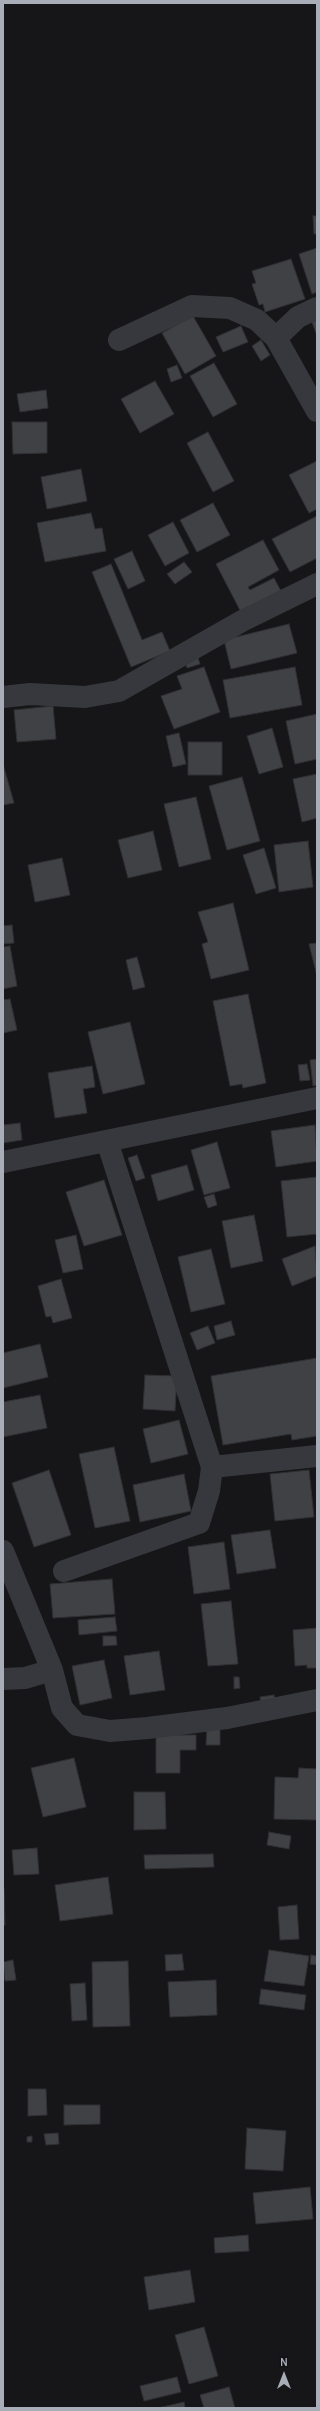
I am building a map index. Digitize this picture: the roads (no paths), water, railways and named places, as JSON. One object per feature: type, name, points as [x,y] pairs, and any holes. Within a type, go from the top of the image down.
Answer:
[{"type":"street","points":[[120,340],[192,306],[230,308],[257,320],[276,338],[317,411]]},
{"type":"street","points":[[276,338],[298,317],[317,308]]},
{"type":"street","points":[[3,697],[30,694],[85,697],[119,691],[242,621],[317,584]]},
{"type":"street","points":[[3,1162],[317,1098]]},
{"type":"street","points":[[64,1571],[199,1523],[209,1490],[212,1467],[107,1141]]},
{"type":"street","points":[[212,1467],[317,1456]]},
{"type":"street","points":[[3,1551],[52,1670],[62,1708],[77,1726],[110,1731],[148,1728],[227,1718],[317,1700]]},
{"type":"street","points":[[3,1679],[25,1678],[52,1670]]}]
